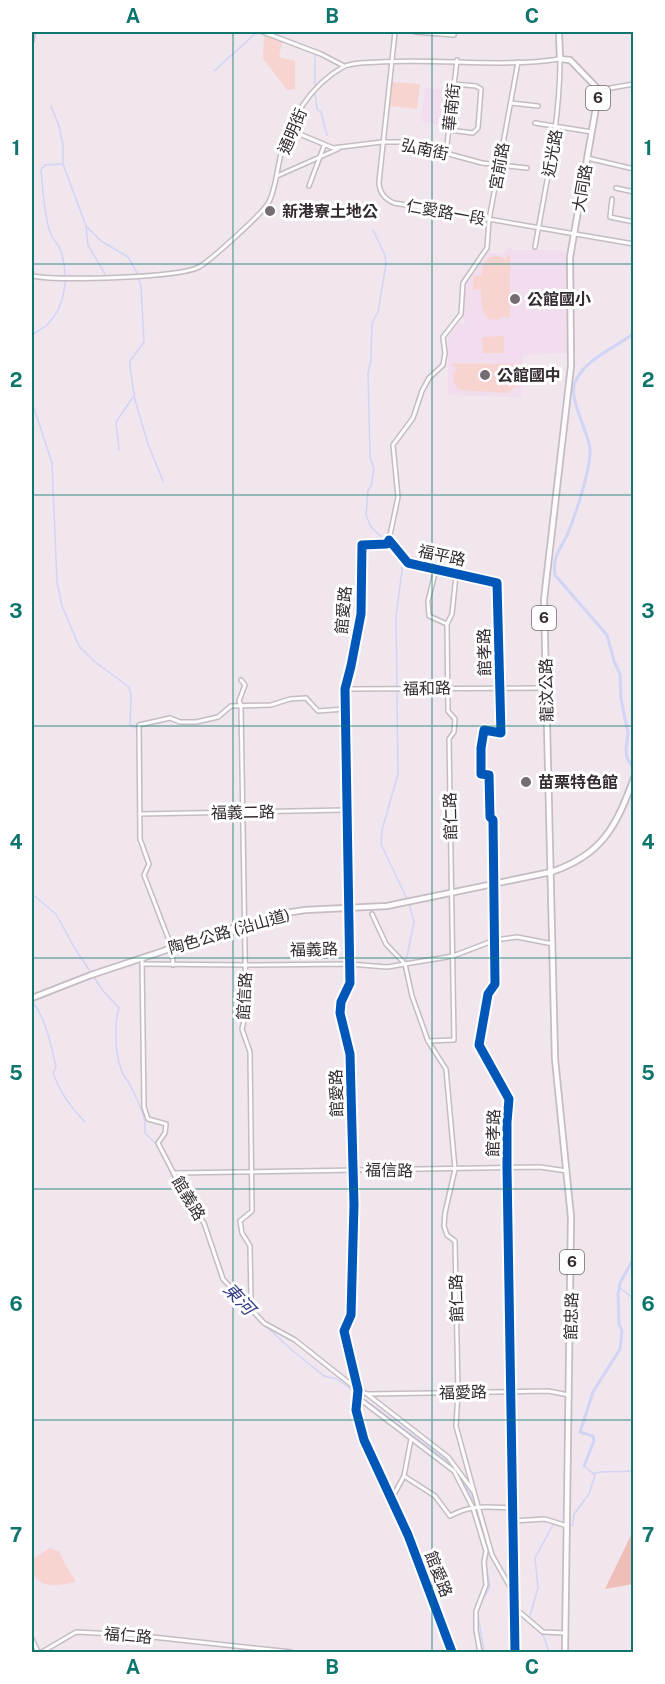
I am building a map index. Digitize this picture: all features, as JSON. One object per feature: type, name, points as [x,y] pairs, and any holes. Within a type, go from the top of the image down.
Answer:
[{"type":"main road","points":[[559,32],[560,59]]},
{"type":"main road","name":"6","points":[[560,59],[570,60],[599,90]]},
{"type":"main road","name":"大同路","points":[[571,366],[570,273],[574,234],[599,90]]},
{"type":"main road","name":"龍汶公路","points":[[550,872],[544,600],[571,366]]},
{"type":"main road","name":"陶色公路 (沿山道)","points":[[33,997],[98,972],[245,923],[284,913],[387,906],[566,867],[584,857],[603,841],[622,809],[633,778]]},
{"type":"main road","name":"館忠路","points":[[550,872],[555,1059],[572,1217],[566,1653]]},
{"type":"street","points":[[32,41],[33,32]]},
{"type":"street","points":[[263,32],[321,54],[344,66],[391,61],[537,62],[560,59]]},
{"type":"street","name":"仁愛路一段","points":[[395,32],[379,188],[389,201],[633,244]]},
{"type":"street","points":[[415,32],[454,35]]},
{"type":"street","name":"近光路","points":[[535,247],[557,126],[560,59]]},
{"type":"street","name":"華南街","points":[[446,153],[456,60]]},
{"type":"street","name":"宮前路","points":[[389,540],[398,497],[393,445],[413,418],[429,378],[443,365],[445,353],[443,337],[461,314],[463,283],[487,248],[489,220],[518,62]]},
{"type":"street","name":"通明街","points":[[32,276],[63,279],[138,276],[178,273],[198,267],[228,243],[264,208],[269,201],[277,176],[280,155],[290,129],[305,101],[322,82],[344,66]]},
{"type":"street","points":[[449,130],[474,133],[478,128],[481,89],[454,84]]},
{"type":"street","points":[[599,90],[633,84]]},
{"type":"street","points":[[511,103],[538,106]]},
{"type":"street","points":[[535,123],[592,132]]},
{"type":"street","name":"弘南街","points":[[290,129],[324,145],[339,148],[382,142],[405,142],[499,166],[527,168]]},
{"type":"street","points":[[309,186],[324,145]]},
{"type":"street","points":[[277,176],[339,148]]},
{"type":"street","points":[[587,158],[633,169]]},
{"type":"street","points":[[616,188],[633,192]]},
{"type":"street","points":[[612,199],[610,217],[633,222]]},
{"type":"street","name":"福平路","points":[[389,540],[408,563],[498,583]]},
{"type":"street","name":"館愛路","points":[[389,540],[387,544],[362,545],[361,614],[345,689],[350,983],[341,1002],[340,1014],[350,1054],[354,1205],[351,1315],[344,1331],[358,1390],[356,1410],[364,1440],[408,1535],[452,1653]]},
{"type":"street","points":[[436,569],[428,601],[429,616],[447,624]]},
{"type":"street","name":"館仁路","points":[[428,1041],[454,1040],[449,740],[454,732],[455,719],[448,711],[447,624],[452,614],[456,574]]},
{"type":"street","name":"館孝路","points":[[498,583],[501,733],[484,730],[481,748],[481,774],[489,775],[490,817],[493,820],[495,984],[488,994],[478,1045],[509,1099],[507,1168],[515,1653]]},
{"type":"street","name":"館信路","points":[[241,680],[245,685],[239,701],[241,705],[245,830],[246,1012],[243,1029],[250,1053],[252,1211],[240,1221],[242,1233],[250,1246],[251,1300],[248,1306]]},
{"type":"street","name":"福和路","points":[[345,689],[546,688]]},
{"type":"street","points":[[173,965],[172,948],[144,875],[149,864],[140,839],[139,725],[170,718],[180,722],[196,722],[218,717],[231,706],[272,705],[306,698],[318,711],[345,709]]},
{"type":"street","name":"福義二路","points":[[140,814],[346,810]]},
{"type":"street","name":"館仁路","points":[[372,914],[386,944],[405,964],[412,996],[428,1041],[446,1069],[455,1169],[444,1226],[447,1235],[455,1241],[458,1392],[456,1426],[492,1555],[514,1593]]},
{"type":"street","name":"福義路","points":[[142,964],[349,964],[387,967],[453,956],[495,940],[517,937],[553,944]]},
{"type":"street","name":"館義路","points":[[142,958],[144,1107],[148,1119],[166,1124],[165,1133],[158,1143],[187,1199],[206,1227],[223,1279],[264,1323],[295,1340],[358,1390]]},
{"type":"street","name":"福信路","points":[[174,1173],[540,1167],[567,1171]]},
{"type":"street","name":"福愛路","points":[[358,1390],[367,1394],[548,1391],[569,1395]]},
{"type":"street","points":[[367,1394],[448,1457],[474,1492]]},
{"type":"street","points":[[357,1397],[454,1471],[473,1508],[486,1551],[484,1562],[486,1585],[476,1611],[476,1630],[480,1653]]},
{"type":"street","points":[[391,1500],[404,1476],[411,1439]]},
{"type":"street","points":[[404,1476],[435,1496],[450,1516],[463,1509],[478,1506],[513,1509]]},
{"type":"street","points":[[513,1521],[545,1519],[567,1526]]},
{"type":"street","points":[[515,1608],[543,1632],[565,1633]]},
{"type":"street","name":"福仁路","points":[[32,1639],[40,1653],[76,1632],[134,1635],[291,1653]]},
{"type":"shaded area","points":[[264,35],[282,42],[279,57],[295,61],[295,89],[287,90],[263,58]]},
{"type":"shaded area","points":[[392,82],[420,84],[417,109],[389,106]]},
{"type":"shaded area","points":[[425,88],[451,90],[448,128],[421,121]]},
{"type":"shaded area","points":[[508,247],[515,250],[562,250],[566,253],[567,353],[523,355],[521,397],[448,395],[448,338],[458,324],[465,324],[463,318],[467,283],[489,252],[505,254]]},
{"type":"shaded area","points":[[507,255],[510,255],[510,318],[505,316],[492,320],[488,318],[483,309],[481,290],[473,290],[473,276],[481,276],[488,258],[496,256],[506,259]]},
{"type":"shaded area","points":[[504,336],[504,353],[483,353],[482,337]]},
{"type":"shaded area","points":[[453,363],[516,364],[516,368],[513,369],[516,383],[513,389],[506,393],[461,390],[454,382],[453,377],[457,367],[452,367]]},
{"type":"shaded area","points":[[633,1531],[633,1584],[605,1589]]},
{"type":"shaded area","points":[[50,1548],[60,1552],[76,1582],[59,1585],[45,1584],[35,1576],[32,1559]]},
{"type":"waterway","points":[[214,71],[257,32]]},
{"type":"waterway","points":[[315,53],[315,85]]},
{"type":"waterway","points":[[315,94],[317,109],[321,112],[327,135]]},
{"type":"waterway","points":[[51,106],[63,145],[63,164],[86,226],[101,241],[128,257],[141,286],[144,342],[130,361],[130,368],[135,400],[148,444],[163,481]]},
{"type":"waterway","points":[[32,336],[47,325],[53,317],[64,291],[65,271],[60,249],[51,235],[47,220],[41,170],[45,165],[62,164]]},
{"type":"waterway","points":[[86,226],[88,245],[105,274]]},
{"type":"waterway","points":[[373,230],[385,255],[386,264],[378,312],[372,323],[371,360],[368,373],[370,457],[374,469],[368,490],[366,515],[371,527],[390,545],[403,562],[396,617],[398,774],[382,830],[381,844],[407,899]]},
{"type":"waterway","points":[[634,333],[593,360],[575,382],[574,397],[588,441],[590,458],[579,503],[554,568],[555,575],[607,635],[620,674],[621,699],[628,733],[627,758],[634,769]]},
{"type":"waterway","points":[[119,450],[116,422],[133,397]]},
{"type":"waterway","points":[[32,402],[52,463],[57,582],[62,606],[79,646],[95,662],[129,687],[130,725],[138,729],[137,738]]},
{"type":"waterway","points":[[403,562],[431,570]]},
{"type":"waterway","name":"東河","points":[[32,894],[56,914],[74,947],[103,991],[119,1008],[116,1046],[122,1073],[141,1109],[145,1133],[158,1146],[178,1189],[203,1224],[221,1278],[248,1310],[293,1351],[324,1376],[337,1379],[446,1460],[457,1472],[478,1514],[488,1552],[486,1565],[490,1587],[481,1602]]},
{"type":"waterway","points":[[406,961],[414,922],[409,903]]},
{"type":"waterway","points":[[32,1001],[47,1032],[56,1067],[53,1073],[59,1087],[85,1122]]},
{"type":"waterway","points":[[584,1466],[594,1441],[593,1436],[580,1432],[593,1392],[620,1349],[622,1331],[619,1324],[618,1294],[620,1283],[634,1258]]},
{"type":"waterway","points":[[619,1287],[634,1299]]},
{"type":"waterway","points":[[559,1522],[573,1525],[574,1514],[589,1494],[595,1475],[584,1466]]},
{"type":"waterway","points":[[593,1474],[634,1470]]},
{"type":"waterway","points":[[529,1619],[538,1588],[535,1558],[554,1523]]},
{"type":"waterway","name":"東河","points":[[479,1606],[478,1615],[484,1652]]},
{"type":"waterway","points":[[531,1623],[544,1637],[549,1652]]},
{"type":"cycle path","points":[[452,1652],[408,1535],[364,1440],[356,1410],[358,1390],[344,1331],[351,1315],[354,1205],[350,1054],[340,1013],[341,1002],[350,983],[345,689],[361,614],[362,545],[387,544],[389,540],[408,563],[497,583],[501,733],[484,730],[481,748],[481,774],[489,775],[490,817],[493,820],[495,984],[488,994],[479,1045],[509,1099],[507,1168],[515,1652]]},
{"type":"place","name":"新港寮土地公","points":[[270,211]]},
{"type":"place","name":"公館國小","points":[[515,299]]},
{"type":"place","name":"公館國中","points":[[485,375]]},
{"type":"place","name":"苗栗特色館","points":[[526,782]]}]
